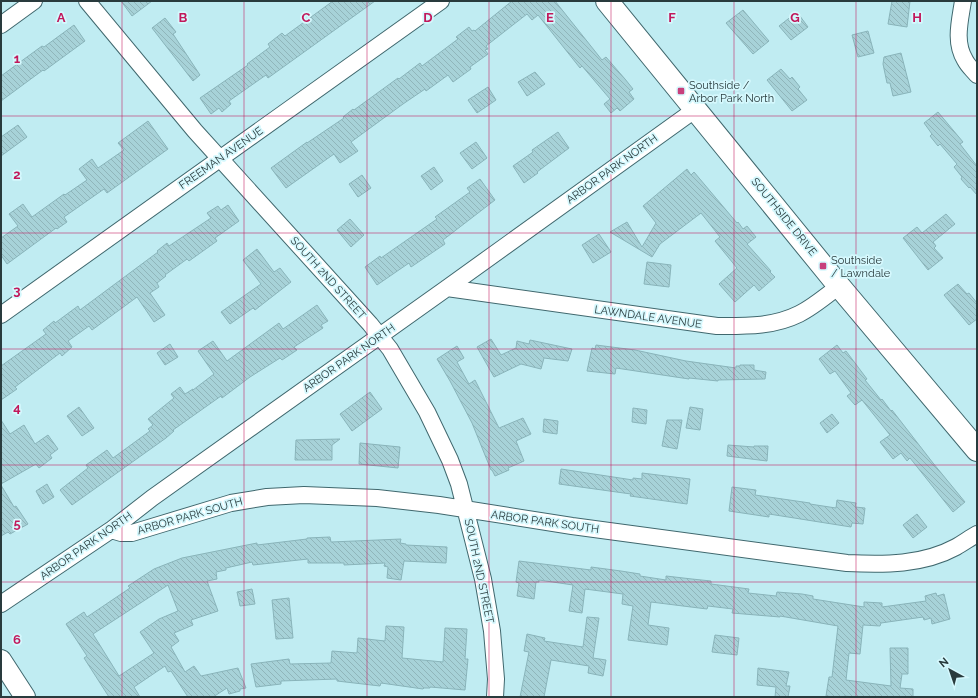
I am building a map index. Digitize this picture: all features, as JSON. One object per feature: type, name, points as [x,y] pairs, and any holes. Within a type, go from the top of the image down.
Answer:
[{"type":"main road","name":"SOUTHSIDE DRIVE","points":[[607,1],[840,286],[977,450]]},
{"type":"street","points":[[1,25],[34,1]]},
{"type":"street","name":"SOUTH 2ND STREET","points":[[87,1],[195,131],[380,336],[390,350],[426,412],[450,460],[459,484],[483,579],[492,631],[496,678],[495,697]]},
{"type":"street","name":"FREEMAN AVENUE","points":[[1,315],[441,1]]},
{"type":"street","points":[[963,1],[958,41],[965,61],[977,75]]},
{"type":"street","name":"ARBOR PARK NORTH","points":[[1,604],[111,530],[152,498],[696,109]]},
{"type":"street","name":"LAWNDALE AVENUE","points":[[447,288],[717,326],[752,326],[771,324],[799,314],[840,286]]},
{"type":"street","name":"ARBOR PARK SOUTH","points":[[111,530],[121,533],[132,533],[232,503],[267,497],[297,495],[377,498],[847,563],[877,564],[920,560],[955,548],[977,534]]},
{"type":"street","points":[[1,660],[25,697]]},
{"type":"building","points":[[121,1],[152,1],[132,16]]},
{"type":"building","points":[[333,1],[375,1],[268,78],[266,75],[229,101],[231,104],[222,112],[219,108],[211,114],[200,98],[248,65],[247,64],[270,47],[268,44],[282,33],[285,36]]},
{"type":"building","points":[[512,1],[555,1],[602,60],[606,57],[625,79],[633,89],[629,92],[634,99],[620,111],[617,108],[611,113],[604,104],[610,99],[582,66],[580,68],[538,15],[532,20],[527,14],[486,46],[488,49],[485,50],[488,54],[470,67],[471,69],[453,82],[448,75],[426,91],[425,89],[403,104],[351,142],[358,151],[340,163],[334,154],[286,188],[271,168],[420,63],[422,66],[458,39],[456,37],[469,27],[472,31],[475,31]]},
{"type":"building","points":[[892,1],[910,1],[907,27],[888,24]]},
{"type":"building","points":[[743,10],[769,41],[753,54],[726,23]]},
{"type":"building","points":[[797,12],[808,27],[791,40],[779,26]]},
{"type":"building","points":[[165,18],[176,32],[173,34],[200,75],[193,81],[152,28]]},
{"type":"building","points":[[74,25],[85,41],[1,101],[1,76]]},
{"type":"building","points":[[868,31],[874,53],[858,57],[852,35]]},
{"type":"building","points":[[901,53],[911,92],[893,96],[890,83],[887,83],[883,64],[884,57]]},
{"type":"building","points":[[781,69],[790,79],[792,77],[800,87],[798,89],[807,100],[792,111],[767,80]]},
{"type":"building","points":[[535,72],[545,84],[527,96],[518,82]]},
{"type":"building","points":[[488,87],[496,100],[477,113],[468,100]]},
{"type":"building","points":[[938,112],[963,142],[960,144],[977,166],[977,195],[961,179],[962,177],[954,167],[957,164],[940,144],[938,146],[930,136],[932,134],[924,123]]},
{"type":"building","points":[[148,121],[168,149],[107,193],[104,189],[64,217],[67,222],[57,229],[56,228],[7,264],[1,255],[1,238],[18,226],[9,214],[23,204],[32,217],[64,194],[65,195],[87,180],[79,169],[92,159],[98,168],[124,150],[118,143]]},
{"type":"building","points":[[18,125],[27,137],[1,156],[1,137]]},
{"type":"building","points":[[558,132],[569,148],[524,183],[513,166],[533,152],[532,150]]},
{"type":"building","points":[[476,142],[487,158],[472,169],[460,153]]},
{"type":"building","points":[[434,167],[443,181],[431,190],[421,176]]},
{"type":"building","points":[[687,169],[691,175],[694,172],[743,229],[747,226],[756,237],[747,244],[775,277],[759,291],[754,285],[735,302],[719,284],[737,268],[715,241],[720,237],[701,213],[660,244],[652,257],[610,232],[627,222],[642,247],[656,223],[643,206]]},
{"type":"building","points":[[362,175],[371,188],[358,197],[349,184]]},
{"type":"building","points":[[480,179],[495,200],[443,240],[445,244],[411,267],[409,263],[377,285],[365,267],[380,256],[381,258],[437,219],[435,217],[470,192],[467,188]]},
{"type":"building","points":[[228,205],[239,221],[215,238],[217,241],[189,261],[187,259],[165,275],[166,276],[157,283],[159,287],[150,293],[165,315],[154,322],[137,297],[92,330],[89,326],[68,341],[72,347],[62,356],[60,353],[15,387],[17,389],[1,400],[1,366],[46,334],[43,330],[54,321],[55,323],[78,306],[80,310],[158,252],[157,251],[167,243],[169,246],[211,218],[207,213],[218,206],[221,210]]},
{"type":"building","points":[[946,214],[955,224],[933,242],[936,246],[934,248],[943,258],[928,270],[903,238],[917,227],[922,233]]},
{"type":"building","points":[[350,219],[364,235],[351,247],[337,230]]},
{"type":"building","points":[[599,234],[611,252],[593,263],[582,245]]},
{"type":"building","points":[[257,249],[274,272],[280,268],[291,282],[255,310],[253,308],[230,324],[221,312],[261,284],[243,260]]},
{"type":"building","points":[[647,262],[671,265],[669,287],[644,284]]},
{"type":"building","points":[[958,284],[967,294],[969,293],[977,303],[977,319],[969,325],[944,295]]},
{"type":"building","points":[[317,305],[328,321],[321,325],[323,328],[294,347],[297,350],[282,360],[280,358],[250,377],[222,398],[221,396],[173,430],[174,431],[166,438],[72,505],[60,490],[88,468],[86,465],[107,450],[113,458],[150,431],[148,429],[153,425],[148,419],[174,398],[171,394],[180,387],[185,394],[193,390],[214,374],[198,351],[213,341],[227,361],[279,323],[283,329]]},
{"type":"building","points":[[491,339],[501,355],[516,348],[517,341],[529,344],[530,340],[572,349],[568,361],[544,358],[541,369],[521,364],[494,377],[477,347]]},
{"type":"building","points":[[170,344],[178,357],[165,365],[157,353]]},
{"type":"building","points":[[596,345],[635,350],[686,361],[736,368],[736,366],[740,365],[754,365],[754,370],[766,372],[765,379],[718,381],[689,379],[616,368],[615,374],[587,371],[592,348],[595,349]]},
{"type":"building","points":[[837,345],[843,353],[846,351],[867,379],[865,380],[881,400],[882,399],[891,411],[892,410],[965,502],[953,512],[910,458],[907,461],[901,453],[893,459],[880,442],[890,435],[862,400],[855,405],[847,396],[851,393],[835,371],[830,374],[819,359]]},
{"type":"building","points":[[457,346],[464,358],[457,362],[469,384],[475,380],[499,428],[523,418],[531,434],[516,441],[524,461],[495,476],[491,470],[472,423],[437,359]]},
{"type":"building","points":[[370,392],[382,409],[352,431],[340,414]]},
{"type":"building","points":[[79,407],[94,428],[82,436],[67,416]]},
{"type":"building","points":[[690,407],[703,409],[700,430],[686,428]]},
{"type":"building","points":[[633,408],[647,410],[646,424],[632,422]]},
{"type":"building","points":[[832,414],[839,423],[827,433],[820,423]]},
{"type":"building","points":[[544,419],[558,421],[557,434],[543,432]]},
{"type":"building","points":[[1,420],[10,434],[24,425],[35,444],[48,435],[58,449],[50,455],[52,458],[39,468],[36,464],[1,484]]},
{"type":"building","points":[[667,420],[682,420],[677,449],[662,446]]},
{"type":"building","points":[[340,439],[332,445],[332,460],[295,460],[296,440]]},
{"type":"building","points":[[360,443],[400,447],[398,468],[359,464]]},
{"type":"building","points":[[728,445],[754,447],[768,446],[767,461],[727,456]]},
{"type":"building","points":[[561,469],[633,480],[633,478],[642,479],[642,473],[690,479],[687,504],[630,496],[631,494],[559,484]]},
{"type":"building","points":[[47,484],[54,497],[43,504],[36,491]]},
{"type":"building","points":[[1,485],[14,507],[16,506],[28,524],[10,534],[8,532],[1,536]]},
{"type":"building","points":[[732,487],[756,490],[755,495],[836,508],[837,500],[856,503],[855,507],[865,508],[863,524],[852,523],[851,527],[769,514],[769,517],[729,511]]},
{"type":"building","points":[[917,514],[927,527],[913,538],[903,525]]},
{"type":"building","points":[[330,537],[331,542],[401,539],[400,543],[406,545],[447,547],[446,563],[404,561],[401,580],[387,578],[388,567],[384,566],[385,563],[344,565],[344,563],[308,563],[308,559],[253,565],[252,562],[216,572],[217,579],[207,581],[218,611],[191,620],[193,625],[174,633],[179,641],[171,647],[185,672],[194,666],[201,676],[238,668],[246,688],[229,694],[227,688],[213,697],[188,697],[171,671],[168,672],[165,666],[134,687],[140,697],[109,697],[84,658],[87,656],[66,624],[84,612],[87,617],[130,588],[128,586],[154,569],[182,558],[257,543],[257,545],[307,538]],"holes":[[[168,585],[178,611],[159,619],[140,632],[154,653],[119,676],[93,634]]]},
{"type":"building","points":[[519,561],[591,570],[591,567],[640,574],[640,576],[666,580],[666,576],[711,581],[711,584],[749,589],[748,593],[776,596],[777,592],[802,594],[813,596],[813,599],[864,607],[864,602],[882,603],[882,607],[926,601],[925,596],[936,593],[937,596],[944,594],[950,619],[932,624],[931,618],[924,620],[923,617],[881,623],[880,626],[863,625],[860,654],[849,653],[846,680],[891,686],[890,648],[908,648],[908,674],[902,674],[900,688],[913,689],[913,697],[826,696],[829,677],[832,677],[838,626],[780,616],[732,613],[733,609],[708,606],[707,609],[651,602],[648,625],[669,628],[667,645],[628,640],[633,606],[622,604],[623,594],[585,589],[582,613],[569,611],[573,585],[539,580],[539,582],[536,582],[534,599],[517,596],[519,583],[516,582]]},
{"type":"building","points":[[252,589],[255,604],[240,606],[237,592]]},
{"type":"building","points":[[289,598],[293,638],[276,639],[272,600]]},
{"type":"building","points":[[587,617],[599,618],[593,658],[606,660],[603,676],[588,673],[589,666],[551,660],[544,697],[520,697],[529,652],[524,651],[527,634],[545,638],[544,641],[583,647]]},
{"type":"building","points":[[386,626],[404,627],[402,658],[443,662],[445,628],[467,629],[465,659],[468,659],[465,690],[430,687],[423,689],[381,683],[380,686],[337,681],[337,679],[281,681],[281,684],[256,687],[251,664],[289,659],[290,664],[331,663],[332,651],[357,653],[358,638],[385,641]]},
{"type":"building","points":[[715,635],[739,638],[737,655],[712,652]]},
{"type":"building","points":[[758,668],[789,672],[786,686],[790,686],[788,697],[775,697],[776,687],[757,685]]},
{"type":"place","name":"Southside / Arbor Park North","points":[[681,91]]},
{"type":"place","name":"Southside / Lawndale","points":[[823,266]]}]
